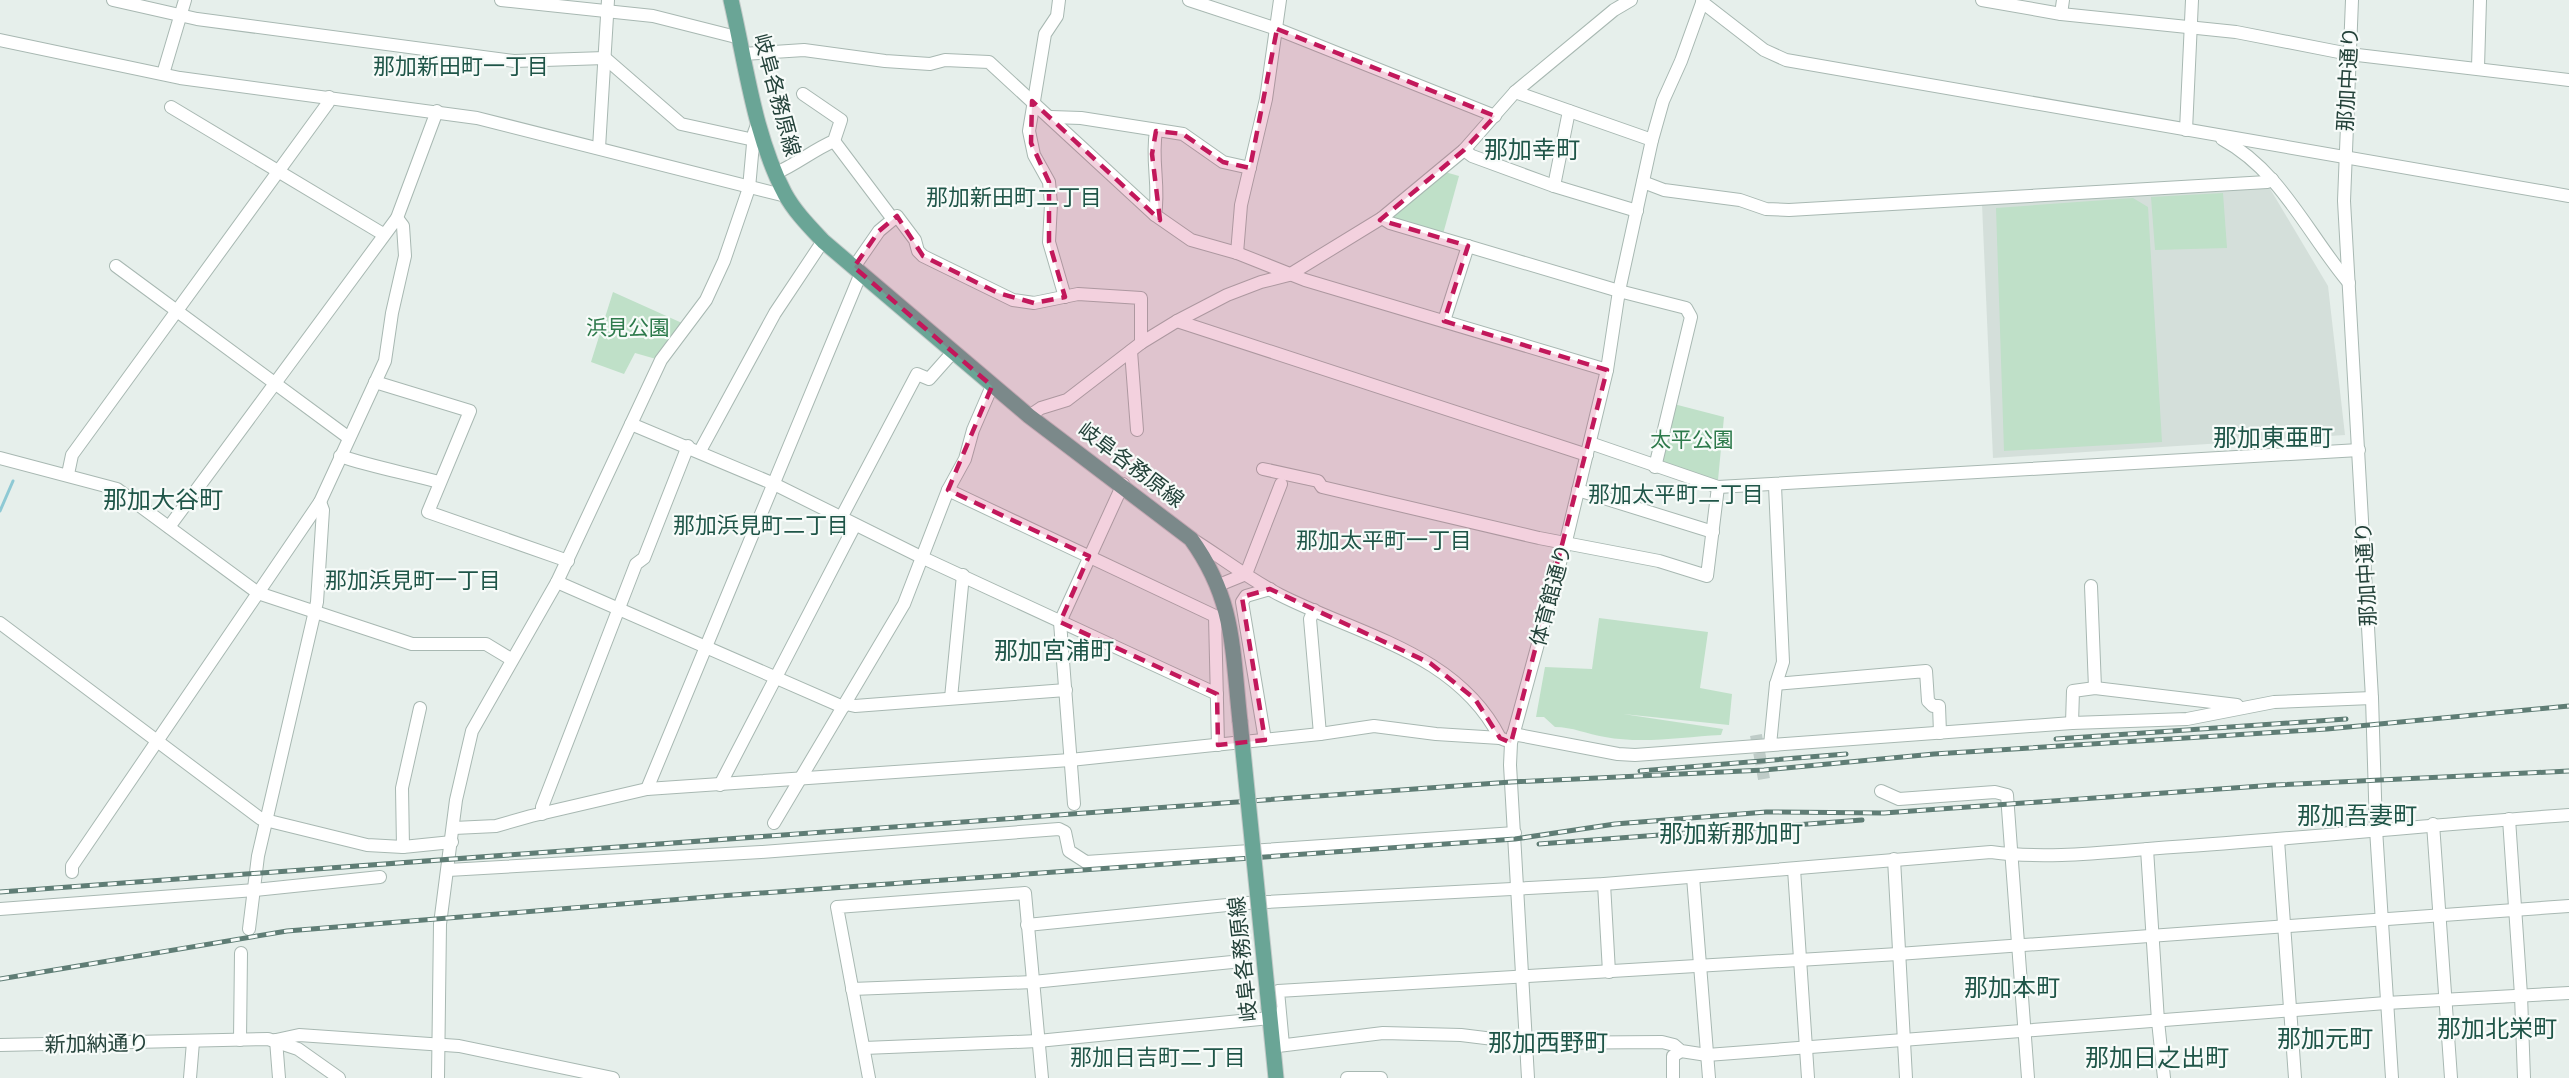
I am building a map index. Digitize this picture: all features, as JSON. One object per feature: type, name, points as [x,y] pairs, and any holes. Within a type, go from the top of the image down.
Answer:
[{"type":"main road","name":"岐阜各務原線","points":[[730,0],[758,122],[786,196],[800,217],[823,241],[992,386],[1029,416],[1123,484],[1191,539],[1219,585],[1230,626],[1269,1013],[1278,1046],[1276,1078]]},
{"type":"street","points":[[113,0],[197,19],[514,61],[605,58],[681,124],[754,140]]},
{"type":"street","points":[[163,74],[185,0]]},
{"type":"street","points":[[501,0],[608,5],[740,38]]},
{"type":"street","points":[[1059,0],[1054,22],[1045,34],[1032,101],[1031,143],[1049,183],[1051,204],[1048,242],[1065,297]]},
{"type":"street","points":[[1189,0],[1277,29],[1495,116]]},
{"type":"street","points":[[1237,253],[1241,205],[1266,99],[1280,0]]},
{"type":"street","points":[[1029,416],[1041,408],[1067,400],[1136,347],[1177,321],[1227,295],[1289,275],[1383,218],[1464,150],[1515,92],[1614,10],[1631,0]]},
{"type":"street","points":[[1982,0],[2061,14],[2236,32],[2349,54],[2478,67],[2569,80]]},
{"type":"street","points":[[2061,14],[2063,0]]},
{"type":"street","points":[[2186,130],[2192,0]]},
{"type":"street","name":"那加中通り","points":[[2352,0],[2344,157],[2372,698],[2376,829],[2392,1078]]},
{"type":"street","points":[[2478,67],[2480,0]]},
{"type":"street","points":[[743,54],[804,50],[885,61],[930,64],[945,60],[989,62],[1155,215],[1191,240],[1237,253],[1289,275],[1607,370],[1619,291],[1652,140],[1663,101],[1681,61],[1703,1],[1764,50],[1786,60],[2569,196]]},
{"type":"street","points":[[599,148],[608,5]]},
{"type":"street","points":[[0,40],[163,74],[477,118],[786,196]]},
{"type":"street","points":[[1515,92],[1652,140]]},
{"type":"street","points":[[803,94],[841,120],[834,141]]},
{"type":"street","points":[[68,474],[72,455],[280,172],[328,103],[329,97]]},
{"type":"street","points":[[171,107],[383,234]]},
{"type":"street","points":[[169,527],[397,218],[437,111]]},
{"type":"street","points":[[1554,186],[1569,111]]},
{"type":"street","points":[[1051,117],[1081,118],[1182,134],[1223,162],[1250,168]]},
{"type":"street","points":[[438,1078],[439,943],[462,767],[472,731],[568,561],[661,360],[706,300],[724,261],[749,188],[758,122]]},
{"type":"street","points":[[1155,215],[1158,199],[1152,154],[1156,131]]},
{"type":"street","points":[[2213,134],[2249,156],[2272,179],[2303,217],[2331,261],[2349,283]]},
{"type":"street","points":[[776,173],[798,164],[813,149],[834,141]]},
{"type":"street","points":[[834,141],[892,218]]},
{"type":"street","points":[[1464,150],[1472,156],[1554,186],[1637,211]]},
{"type":"street","points":[[1643,182],[1664,190],[1740,200],[1766,209],[1789,210],[2267,182],[2272,179]]},
{"type":"street","points":[[647,789],[705,645],[741,566],[857,270],[892,218],[897,216],[915,240],[918,251],[923,256],[1013,300],[1034,303],[1093,294],[1141,298],[1136,347],[1137,430]]},
{"type":"street","points":[[72,872],[72,866],[320,502],[385,361],[392,313],[405,256],[403,226],[397,218]]},
{"type":"street","points":[[1383,218],[1390,223],[1619,291],[1686,308],[1691,317],[1655,467]]},
{"type":"street","points":[[542,814],[542,807],[636,564],[644,558],[694,449],[775,313],[823,241]]},
{"type":"street","points":[[1444,321],[1468,246]]},
{"type":"street","points":[[116,266],[349,438]]},
{"type":"street","points":[[1177,321],[1587,455]]},
{"type":"street","points":[[842,518],[918,374],[929,379],[952,352]]},
{"type":"street","name":"体育館通り","points":[[1508,738],[1566,541],[1607,370]]},
{"type":"street","points":[[375,382],[470,411],[428,512],[568,561]]},
{"type":"street","points":[[774,822],[904,604],[948,490],[965,459],[973,430],[992,386]]},
{"type":"street","points":[[630,424],[774,484],[921,557],[1217,694]]},
{"type":"street","points":[[1590,442],[1718,488],[2359,450]]},
{"type":"street","points":[[340,456],[383,470],[398,471],[439,482]]},
{"type":"street","points":[[0,458],[68,474],[117,489],[258,593],[315,614],[412,644],[486,644],[511,659]]},
{"type":"street","points":[[1263,469],[1317,481],[1322,487],[1539,538],[1566,541],[1659,561],[1707,576],[1718,488]]},
{"type":"street","points":[[1074,804],[1060,622],[1123,484]]},
{"type":"street","points":[[1219,585],[1246,574],[1281,484]]},
{"type":"street","points":[[1770,745],[1776,684],[1783,662],[1775,486]]},
{"type":"street","points":[[948,490],[1215,616],[1218,745]]},
{"type":"street","points":[[1578,490],[1713,532]]},
{"type":"street","points":[[249,929],[258,856],[268,822],[315,614],[323,510],[320,502]]},
{"type":"street","points":[[720,785],[855,525]]},
{"type":"street","points":[[1191,539],[1270,589],[1430,663],[1452,677],[1475,699],[1508,738],[1528,1078]]},
{"type":"street","points":[[951,698],[963,575]]},
{"type":"street","points":[[557,582],[844,706],[1066,690]]},
{"type":"street","points":[[2091,586],[2095,688]]},
{"type":"street","points":[[1265,740],[1242,602],[1246,596],[1270,589]]},
{"type":"street","points":[[1314,610],[1310,619],[1320,734]]},
{"type":"street","points":[[0,623],[157,742],[268,822],[367,845],[403,847],[452,842]]},
{"type":"street","points":[[1776,684],[1926,671],[1928,701],[1933,706],[1939,706],[1940,732]]},
{"type":"street","points":[[2072,723],[2073,691],[2095,688],[2243,706]]},
{"type":"street","points":[[454,828],[496,826],[647,789],[1070,759],[1265,740],[1374,726],[1436,734],[1508,738],[1618,754],[2072,723],[2187,719],[2243,706],[2274,702],[2372,698]]},
{"type":"street","points":[[403,847],[402,788],[420,708]]},
{"type":"street","points":[[1881,791],[1899,799],[1995,792],[2007,795],[2028,1078]]},
{"type":"street","points":[[1027,925],[1247,903],[1693,878],[1991,852],[2013,855],[2147,849],[2278,840],[2433,824],[2569,815]]},
{"type":"street","points":[[2509,819],[2524,1078]]},
{"type":"street","points":[[2433,824],[2451,1078]]},
{"type":"street","points":[[448,870],[761,852],[1059,829],[1065,832],[1069,851],[1086,862],[1515,833]]},
{"type":"street","points":[[2278,840],[2295,1078]]},
{"type":"street","points":[[2147,849],[2151,936],[2164,1078]]},
{"type":"street","points":[[1894,859],[1906,1078]]},
{"type":"street","points":[[1794,869],[1808,1078]]},
{"type":"street","points":[[0,909],[255,890],[380,877]]},
{"type":"street","points":[[1693,878],[1709,1078]]},
{"type":"street","points":[[1604,884],[1609,972]]},
{"type":"street","points":[[869,1078],[837,907],[1025,893],[1042,1078]]},
{"type":"street","points":[[2569,906],[1898,954],[1278,991],[1278,1046],[1383,1033],[1461,1035],[1526,1043],[1662,1042],[1674,1045],[1681,1051],[1707,1055],[2386,1003],[2569,993]]},
{"type":"street","points":[[241,953],[240,1040],[276,1040],[299,1035],[459,1046],[613,1078]]},
{"type":"street","points":[[852,989],[1032,982],[1242,961]]},
{"type":"street","points":[[864,1048],[1038,1041],[1269,1013]]},
{"type":"street","name":"新加納通り","points":[[0,1045],[240,1040]]},
{"type":"street","points":[[276,1040],[279,1078]]},
{"type":"street","points":[[276,1040],[298,1049],[339,1078]]},
{"type":"street","points":[[190,1078],[193,1041]]},
{"type":"street","points":[[1673,1078],[1673,1056],[1681,1051]]},
{"type":"street","points":[[1347,1078],[1381,1078]]},
{"type":"highlighted area","points":[[1277,29],[1495,116],[1464,150],[1380,220],[1468,246],[1444,321],[1607,370],[1511,743],[1500,738],[1475,699],[1430,663],[1270,589],[1242,597],[1265,740],[1218,745],[1217,694],[1060,622],[1089,556],[948,490],[992,386],[854,267],[879,231],[897,216],[923,256],[998,293],[1034,303],[1065,297],[1049,242],[1049,182],[1031,143],[1032,101],[1160,220],[1152,154],[1156,131],[1183,134],[1223,162],[1250,168]]},
{"type":"shaded area","points":[[2269,187],[2328,286],[2345,435],[1993,458],[1982,204]]},
{"type":"green space","points":[[1445,172],[1459,176],[1443,234],[1385,216]]},
{"type":"green space","points":[[2223,193],[2227,248],[2155,250],[2151,197]]},
{"type":"green space","points":[[2133,198],[2148,207],[2162,442],[2004,451],[1996,208]]},
{"type":"green space","name":"浜見公園","points":[[613,292],[682,323],[656,359],[635,353],[624,374],[591,362]]},
{"type":"green space","name":"太平公園","points":[[1670,403],[1724,417],[1718,480],[1656,462]]},
{"type":"green space","points":[[1599,618],[1708,632],[1700,688],[1732,694],[1729,725],[1623,714],[1723,729],[1721,735],[1648,740],[1619,739],[1555,727],[1544,717],[1536,717],[1545,667],[1592,669]]},
{"type":"waterway","points":[[0,511],[13,481]]},
{"type":"tunnel","points":[[1756,735],[1764,779]]},
{"type":"railway","points":[[0,892],[1511,782],[1764,770],[1934,754],[2327,729],[2569,706]]},
{"type":"railway","points":[[2056,739],[2346,719]]},
{"type":"railway","points":[[1640,771],[1846,754]]},
{"type":"railway","points":[[0,979],[287,931],[720,896],[1515,839],[1615,824],[1766,812],[1884,813],[2275,785],[2569,771]]},
{"type":"railway","points":[[1539,844],[1862,820]]},
{"type":"district","name":"那加新田町一丁目","points":[[461,66]]},
{"type":"district","name":"那加幸町","points":[[1532,150]]},
{"type":"district","name":"那加新田町二丁目","points":[[1014,197]]},
{"type":"district","name":"那加東亜町","points":[[2273,438]]},
{"type":"district","name":"那加太平町二丁目","points":[[1676,494]]},
{"type":"district","name":"那加大谷町","points":[[163,500]]},
{"type":"district","name":"那加浜見町二丁目","points":[[761,525]]},
{"type":"district","name":"那加太平町一丁目","points":[[1384,540]]},
{"type":"district","name":"那加浜見町一丁目","points":[[413,580]]},
{"type":"district","name":"那加宮浦町","points":[[1054,651]]},
{"type":"district","name":"那加吾妻町","points":[[2357,816]]},
{"type":"district","name":"那加新那加町","points":[[1731,834]]},
{"type":"district","name":"那加本町","points":[[2012,988]]},
{"type":"district","name":"那加北栄町","points":[[2497,1029]]},
{"type":"district","name":"那加元町","points":[[2325,1039]]},
{"type":"district","name":"那加西野町","points":[[1548,1043]]},
{"type":"district","name":"那加日吉町二丁目","points":[[1158,1057]]},
{"type":"district","name":"那加日之出町","points":[[2157,1058]]}]
